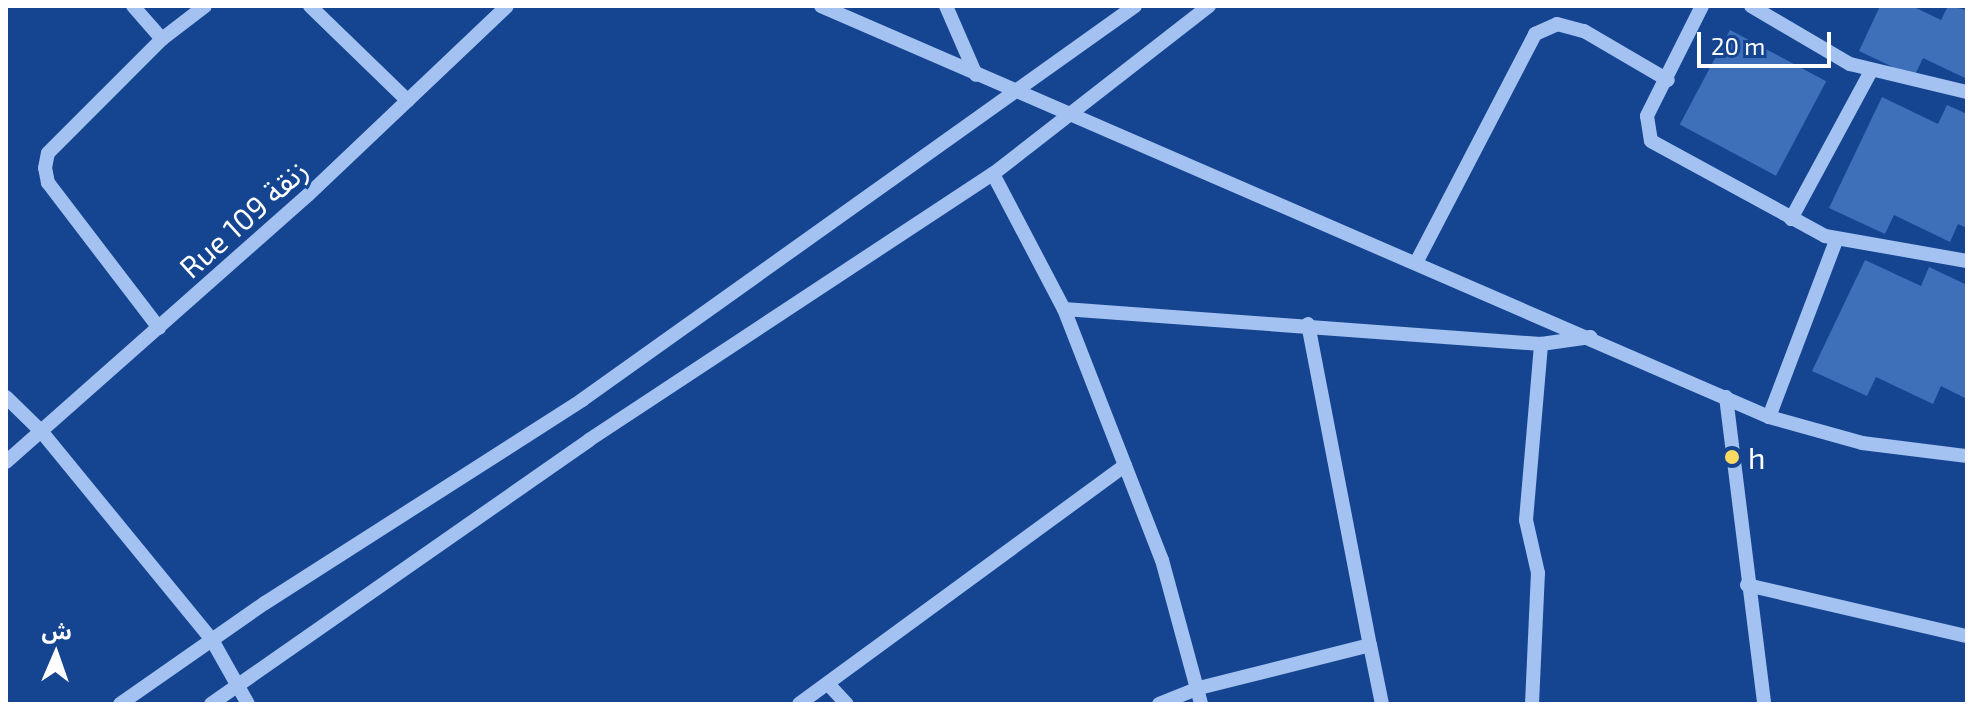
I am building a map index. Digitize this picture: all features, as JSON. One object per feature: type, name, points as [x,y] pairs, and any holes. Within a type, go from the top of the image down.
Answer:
[{"type":"street","points":[[133,6],[162,39]]},
{"type":"street","points":[[159,328],[48,183],[45,168],[48,153],[162,39],[205,6]]},
{"type":"street","points":[[310,6],[408,101]]},
{"type":"street","name":"Rue 109 زنقة","points":[[6,462],[159,328],[408,101],[507,6]]},
{"type":"street","points":[[821,6],[976,75],[1019,89],[1072,117],[1417,261],[1769,417],[1862,443],[1967,456]]},
{"type":"street","points":[[946,6],[976,75]]},
{"type":"street","points":[[120,704],[212,640],[582,400],[1135,6]]},
{"type":"street","points":[[211,704],[589,440],[993,174],[1072,117],[1209,6]]},
{"type":"street","points":[[1702,6],[1668,80],[1647,116],[1651,141],[1791,219],[1837,238],[1967,261]]},
{"type":"street","points":[[1751,6],[1770,12],[1871,71],[1967,92]]},
{"type":"street","points":[[1417,261],[1535,34],[1557,24],[1584,31],[1668,80]]},
{"type":"street","points":[[1791,219],[1871,71]]},
{"type":"street","points":[[993,174],[1064,309],[1162,560],[1201,704]]},
{"type":"street","points":[[1769,417],[1837,238]]},
{"type":"street","points":[[1064,309],[1308,324],[1541,344],[1592,337]]},
{"type":"street","points":[[1308,324],[1382,704]]},
{"type":"street","points":[[1532,704],[1538,573],[1526,520],[1541,344]]},
{"type":"street","points":[[6,397],[41,431],[212,640],[248,704]]},
{"type":"street","points":[[1726,397],[1764,704]]},
{"type":"street","points":[[799,704],[829,685],[1125,465]]},
{"type":"street","points":[[1747,585],[1967,636]]},
{"type":"street","points":[[1159,704],[1199,688],[1370,645]]},
{"type":"street","points":[[829,685],[847,704]]},
{"type":"building","points":[[1880,6],[1912,6],[1941,20],[1948,6],[1967,10],[1967,79],[1923,58],[1914,77],[1859,51]]},
{"type":"building","points":[[1730,30],[1826,81],[1776,176],[1680,124]]},
{"type":"building","points":[[1882,97],[1938,124],[1947,105],[1967,114],[1967,228],[1958,224],[1950,242],[1894,215],[1885,234],[1829,208]]},
{"type":"building","points":[[1865,260],[1921,286],[1929,267],[1967,285],[1967,399],[1941,386],[1933,404],[1876,377],[1867,396],[1812,371]]},
{"type":"place","name":"h","points":[[1732,457]]}]
